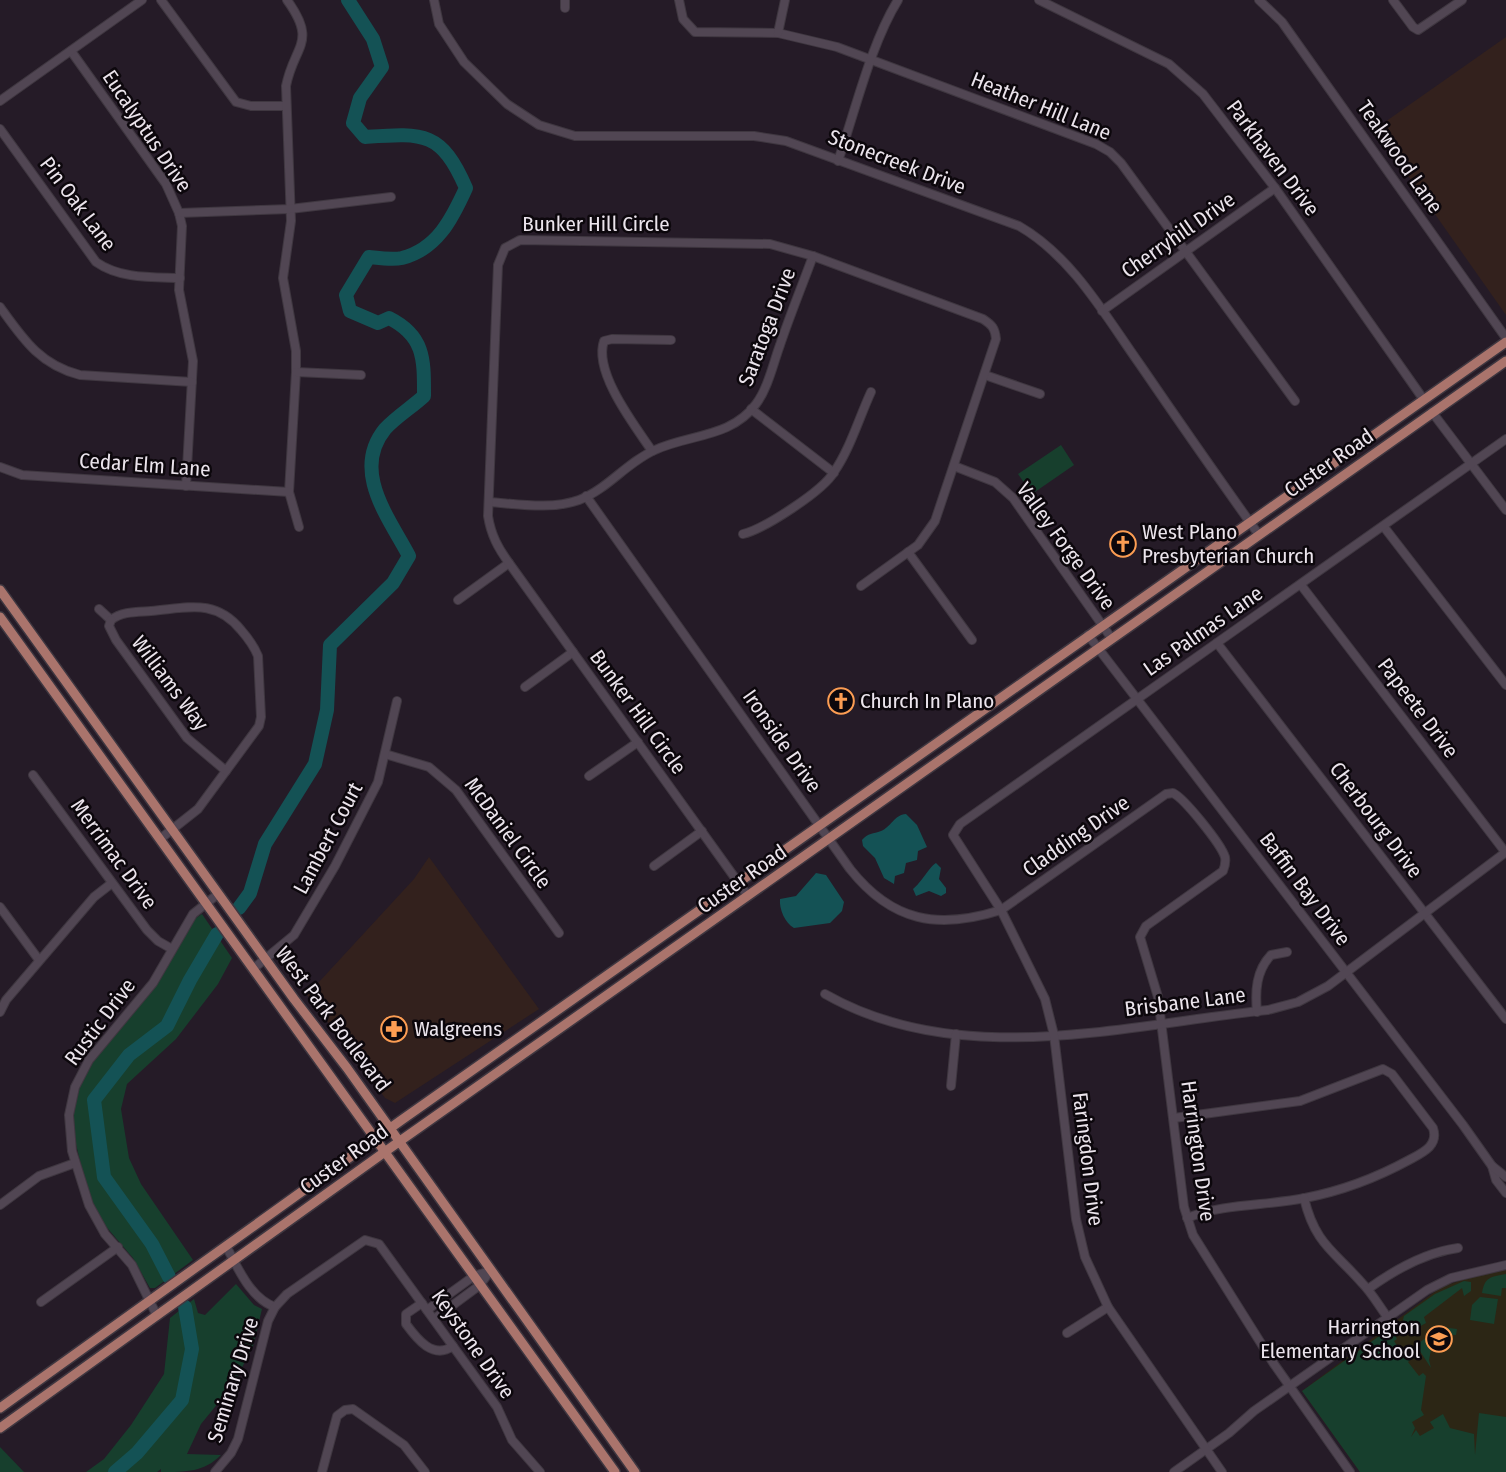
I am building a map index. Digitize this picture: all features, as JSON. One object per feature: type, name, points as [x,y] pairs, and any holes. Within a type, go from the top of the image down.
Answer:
[{"type":"main road","name":"Custer Road","points":[[0,1408],[375,1139],[1506,340]]},
{"type":"main road","name":"Custer Road","points":[[0,1428],[384,1152],[1506,361]]},
{"type":"main road","points":[[1424,400],[1432,412]]},
{"type":"main road","name":"West Park Boulevard","points":[[0,590],[218,894],[391,1128],[490,1271],[635,1472]]},
{"type":"main road","name":"West Park Boulevard","points":[[0,617],[615,1472]]},
{"type":"main road","points":[[300,1034],[313,1024]]},
{"type":"main road","points":[[572,1412],[585,1402]]},
{"type":"street","points":[[0,101],[142,0]]},
{"type":"street","points":[[161,0],[236,102],[251,106],[286,106]]},
{"type":"street","points":[[287,0],[300,18],[303,36],[296,59],[288,73],[286,106],[291,228],[283,278],[296,351],[289,492],[299,527]]},
{"type":"street","name":"Stonecreek Drive","points":[[434,0],[439,24],[447,40],[464,62],[507,104],[539,125],[575,136],[754,136],[786,141],[1019,226],[1047,245],[1064,262],[1102,311],[1258,535]]},
{"type":"street","name":"Heather Hill Lane","points":[[679,0],[683,19],[695,32],[778,33],[873,59],[1095,144],[1110,152],[1121,163],[1295,401]]},
{"type":"street","points":[[778,33],[785,0]]},
{"type":"street","points":[[838,161],[873,59],[898,0]]},
{"type":"street","name":"Parkhaven Drive","points":[[1039,0],[1100,32],[1148,52],[1187,78],[1203,94],[1275,188],[1424,400]]},
{"type":"street","name":"Teakwood Lane","points":[[1259,0],[1282,22],[1506,340]]},
{"type":"street","points":[[1394,0],[1413,27],[1418,30],[1462,0]]},
{"type":"street","name":"Eucalyptus Drive","points":[[71,51],[165,184],[179,213],[182,226],[181,312],[193,361],[186,486]]},
{"type":"street","name":"Pin Oak Lane","points":[[0,129],[96,262],[108,270],[121,274],[180,278]]},
{"type":"street","name":"Cherryhill Drive","points":[[1102,311],[1275,188]]},
{"type":"street","points":[[179,213],[290,209],[391,197]]},
{"type":"street","name":"Bunker Hill Circle","points":[[748,896],[509,563],[491,530],[489,502],[498,265],[505,248],[520,240],[753,242],[813,256],[983,319],[995,329],[996,339],[985,375],[935,521],[918,545],[861,586]]},
{"type":"street","name":"Saratoga Drive","points":[[489,502],[563,503],[596,493],[652,451],[679,441],[717,432],[739,421],[751,410],[767,381],[813,256]]},
{"type":"street","points":[[0,307],[33,351],[63,370],[80,375],[192,382]]},
{"type":"street","points":[[652,451],[619,402],[606,367],[603,345],[604,340],[612,339],[671,340]]},
{"type":"street","points":[[296,372],[361,375]]},
{"type":"street","points":[[985,375],[1041,394]]},
{"type":"street","points":[[744,534],[759,530],[823,484],[834,473],[871,392]]},
{"type":"street","points":[[751,410],[834,473]]},
{"type":"street","points":[[1432,412],[1506,510]]},
{"type":"street","name":"Las Palmas Lane","points":[[952,835],[960,824],[1506,439]]},
{"type":"street","name":"Valley Forge Drive","points":[[954,466],[994,482],[1013,498],[1112,639]]},
{"type":"street","name":"Cedar Elm Lane","points":[[0,467],[22,475],[289,492]]},
{"type":"street","name":"Ironside Drive","points":[[586,496],[861,883],[883,902],[900,911],[938,921],[972,919],[1001,910]]},
{"type":"street","points":[[1384,527],[1506,685]]},
{"type":"street","points":[[908,552],[972,640]]},
{"type":"street","points":[[458,600],[509,563]]},
{"type":"street","name":"Papeete Drive","points":[[1301,585],[1506,852]]},
{"type":"street","points":[[111,620],[117,616],[136,612],[213,608],[233,621],[255,647],[258,656],[261,717],[259,726],[198,809],[160,839]]},
{"type":"street","name":"Williams Way","points":[[99,609],[111,620],[109,626],[116,640],[187,738],[226,771]]},
{"type":"street","name":"Baffin Bay Drive","points":[[1088,635],[1492,1166],[1506,1177]]},
{"type":"street","name":"Cherbourg Drive","points":[[1218,643],[1506,1019]]},
{"type":"street","points":[[525,687],[573,652]]},
{"type":"street","name":"Lambert Court","points":[[253,969],[294,935],[307,917],[378,782],[397,701]]},
{"type":"street","points":[[589,776],[638,742]]},
{"type":"street","name":"McDaniel Circle","points":[[385,754],[429,767],[456,790],[559,933]]},
{"type":"street","name":"Merrimac Drive","points":[[33,775],[152,936],[172,949]]},
{"type":"street","name":"Cladding Drive","points":[[1001,910],[1167,794],[1173,793],[1182,800],[1222,852],[1226,863],[1223,871],[1146,926],[1140,934]]},
{"type":"street","points":[[654,866],[702,831]]},
{"type":"street","name":"Faringdon Drive","points":[[952,835],[1001,910],[1038,980],[1054,1035],[1076,1219],[1085,1257],[1107,1307],[1222,1472]]},
{"type":"street","name":"Brisbane Lane","points":[[825,994],[849,1008],[899,1026],[1008,1038],[1162,1023],[1283,1007],[1306,998],[1346,973],[1506,852]]},
{"type":"street","points":[[0,1012],[6,1000],[39,960],[94,897],[112,883]]},
{"type":"street","name":"Rustic Drive","points":[[157,1316],[132,1265],[93,1213],[75,1163],[69,1114],[79,1078],[96,1049],[153,983],[188,920],[218,894]]},
{"type":"street","points":[[0,907],[39,960]]},
{"type":"street","name":"Harrington Drive","points":[[1140,934],[1154,982],[1162,1023],[1187,1218],[1202,1253],[1289,1386],[1350,1472]]},
{"type":"street","points":[[1257,1012],[1256,987],[1260,973],[1271,955],[1287,951]]},
{"type":"street","points":[[951,1086],[956,1034]]},
{"type":"street","points":[[1174,1118],[1300,1101],[1383,1069],[1392,1074],[1433,1128],[1435,1139],[1429,1148],[1386,1171],[1347,1187],[1304,1198],[1216,1209],[1187,1218]]},
{"type":"street","points":[[0,1205],[39,1176],[75,1163]]},
{"type":"street","name":"Baffin Bay Drive","points":[[1492,1166],[1496,1180],[1506,1194]]},
{"type":"street","points":[[1304,1198],[1310,1219],[1324,1245],[1368,1289],[1388,1318]]},
{"type":"street","name":"Keystone Drive","points":[[372,1240],[379,1244],[425,1306],[497,1407],[512,1440],[540,1472]]},
{"type":"street","name":"Seminary Drive","points":[[215,1472],[231,1454],[238,1439],[268,1321],[275,1307],[287,1294],[361,1241],[372,1240]]},
{"type":"street","points":[[226,1246],[254,1293],[266,1304],[275,1307]]},
{"type":"street","points":[[41,1302],[118,1247]]},
{"type":"street","points":[[1368,1289],[1404,1268],[1441,1252],[1458,1248]]},
{"type":"street","points":[[1174,1472],[1289,1386],[1427,1290],[1451,1278],[1506,1265]]},
{"type":"street","points":[[453,1346],[445,1351],[426,1347],[410,1330],[404,1319],[474,1276],[490,1271]]},
{"type":"street","points":[[434,1319],[480,1285],[490,1271]]},
{"type":"street","points":[[1067,1333],[1107,1307]]},
{"type":"street","points":[[322,1472],[338,1416],[349,1409],[361,1413],[404,1445],[425,1472]]},
{"type":"shaded area","points":[[1506,37],[1506,315],[1375,129]]},
{"type":"shaded area","points":[[1061,445],[1074,465],[1032,494],[1018,474]]},
{"type":"shaded area","points":[[906,814],[917,825],[927,847],[918,851],[917,860],[906,863],[904,873],[895,876],[894,884],[884,878],[875,858],[863,846],[862,840],[881,831],[898,817]]},
{"type":"shaded area","points":[[429,857],[539,1009],[395,1103],[385,1098],[307,995],[414,879]]},
{"type":"shaded area","points":[[936,863],[941,868],[939,879],[946,888],[946,893],[941,896],[929,891],[916,896],[913,889]]},
{"type":"shaded area","points":[[816,873],[826,875],[844,902],[842,911],[830,923],[794,928],[783,915],[780,899],[796,896]]},
{"type":"shaded area","points":[[202,914],[232,958],[218,984],[176,1039],[127,1084],[121,1109],[129,1158],[141,1184],[193,1260],[155,1288],[150,1288],[133,1258],[103,1223],[93,1204],[74,1136],[73,1115],[80,1086],[91,1064],[193,920]]},
{"type":"shaded area","name":"Harrington Elementary School","points":[[1506,1270],[1506,1472],[1360,1472],[1302,1391],[1441,1287],[1471,1277]]},
{"type":"shaded area","points":[[1506,1274],[1506,1288],[1502,1288],[1501,1296],[1482,1293],[1489,1279]]},
{"type":"shaded area","points":[[1464,1281],[1471,1282],[1471,1291],[1464,1296],[1462,1288],[1424,1317],[1426,1323],[1408,1333],[1402,1324],[1404,1316],[1435,1294]]},
{"type":"shaded area","points":[[236,1284],[254,1305],[262,1309],[253,1346],[233,1385],[201,1424],[187,1454],[221,1455],[208,1465],[187,1471],[161,1472],[161,1469],[157,1472],[86,1472],[104,1459],[131,1425],[164,1374],[170,1318],[194,1299],[198,1313],[205,1315]]},
{"type":"shaded area","points":[[1480,1297],[1498,1299],[1494,1324],[1470,1320],[1472,1305]]},
{"type":"shaded area","points":[[1441,1327],[1457,1329],[1456,1335],[1434,1334],[1429,1360],[1431,1368],[1416,1345]]},
{"type":"shaded area","points":[[1385,1332],[1395,1335],[1397,1339],[1394,1341],[1406,1359],[1413,1357],[1408,1362],[1419,1376],[1423,1373],[1426,1376],[1421,1410],[1424,1415],[1412,1422],[1415,1428],[1411,1437],[1416,1430],[1420,1436],[1434,1428],[1430,1422],[1443,1414],[1450,1428],[1474,1434],[1475,1455],[1479,1413],[1506,1417],[1506,1472],[1360,1472],[1302,1391]]},
{"type":"shaded area","points":[[0,1447],[24,1472],[0,1472]]},
{"type":"waterway","points":[[239,908],[250,893],[265,844],[315,764],[327,710],[330,645],[393,583],[409,556],[377,494],[372,478],[372,461],[375,445],[385,429],[424,396],[424,371],[420,350],[410,333],[389,318],[378,323],[350,311],[346,295],[369,257],[402,258],[425,248],[434,240],[449,221],[466,188],[457,169],[439,146],[416,136],[365,137],[353,123],[360,98],[382,67],[373,39],[348,0]]},
{"type":"waterway","points":[[169,1277],[152,1244],[104,1177],[94,1100],[129,1055],[167,1026],[217,934]]},
{"type":"waterway","points":[[115,1472],[137,1453],[182,1400],[192,1349],[185,1307]]},
{"type":"place","name":"West Plano Presbyterian Church","points":[[1123,544]]},
{"type":"place","name":"Church In Plano","points":[[841,701]]},
{"type":"place","name":"Walgreens","points":[[394,1029]]},
{"type":"place","name":"Harrington Elementary School","points":[[1439,1339]]}]
